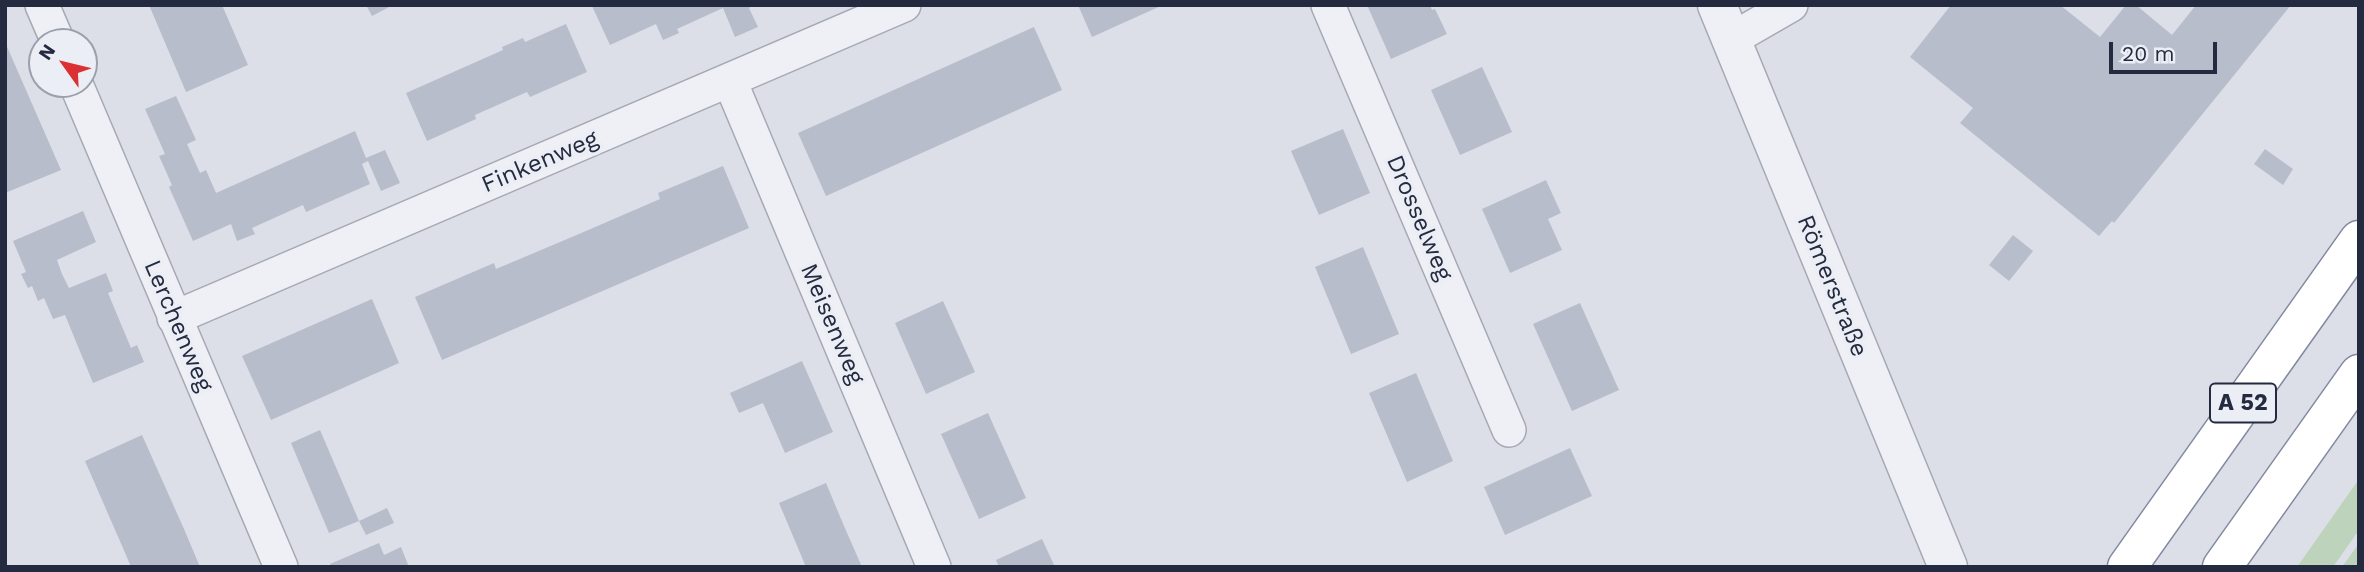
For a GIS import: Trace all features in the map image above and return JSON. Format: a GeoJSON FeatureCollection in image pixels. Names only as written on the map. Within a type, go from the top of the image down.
{"type":"FeatureCollection","features":[{"type":"Feature","properties":{"kind":"highway","name":"A 52"},"geometry":{"type":"LineString","coordinates":[[2127,567],[2359,240]]}},
{"type":"Feature","properties":{"kind":"highway"},"geometry":{"type":"LineString","coordinates":[[2222,567],[2359,374]]}},
{"type":"Feature","properties":{"kind":"street"},"geometry":{"type":"LineString","coordinates":[[42,5],[52,28]]}},
{"type":"Feature","properties":{"kind":"street","name":"Finkenweg"},"geometry":{"type":"LineString","coordinates":[[174,318],[904,5]]}},
{"type":"Feature","properties":{"kind":"street","name":"Drosselweg"},"geometry":{"type":"LineString","coordinates":[[1328,5],[1509,430]]}},
{"type":"Feature","properties":{"kind":"street"},"geometry":{"type":"LineString","coordinates":[[1725,22],[1791,5]]}},
{"type":"Feature","properties":{"kind":"street","name":"Römerstraße"},"geometry":{"type":"LineString","coordinates":[[1725,22],[1879,404],[1948,567]]}},
{"type":"Feature","properties":{"kind":"street","name":"Meisenweg"},"geometry":{"type":"LineString","coordinates":[[730,81],[934,567]]}},
{"type":"Feature","properties":{"kind":"street","name":"Lerchenweg"},"geometry":{"type":"LineString","coordinates":[[82,98],[281,567]]}},
{"type":"Feature","properties":{"kind":"green space"},"geometry":{"type":"Polygon","coordinates":[[[2359,479],[2359,530],[2333,567],[2297,567],[2359,479]]]}},
{"type":"Feature","properties":{"kind":"green space"},"geometry":{"type":"Polygon","coordinates":[[[2359,543],[2359,567],[2342,567],[2359,543]]]}},
{"type":"Feature","properties":{"kind":"building"},"geometry":{"type":"Polygon","coordinates":[[[149,5],[222,5],[248,65],[186,92],[149,5]]]}},
{"type":"Feature","properties":{"kind":"building"},"geometry":{"type":"Polygon","coordinates":[[[366,5],[393,5],[372,16],[366,5]]]}},
{"type":"Feature","properties":{"kind":"building"},"geometry":{"type":"Polygon","coordinates":[[[754,5],[749,8],[758,27],[735,37],[723,8],[677,29],[679,33],[663,40],[656,24],[610,45],[592,6],[754,5]]]}},
{"type":"Feature","properties":{"kind":"building"},"geometry":{"type":"Polygon","coordinates":[[[1078,5],[1163,5],[1092,37],[1078,5]]]}},
{"type":"Feature","properties":{"kind":"building"},"geometry":{"type":"Polygon","coordinates":[[[1367,5],[1430,5],[1432,10],[1435,9],[1447,34],[1391,59],[1367,5]]]}},
{"type":"Feature","properties":{"kind":"building"},"geometry":{"type":"Polygon","coordinates":[[[1951,5],[2060,5],[2100,37],[2126,5],[2136,5],[2172,35],[2196,5],[2291,5],[2114,223],[2112,221],[2099,236],[1960,123],[1973,108],[1910,57],[1951,5]]]}},
{"type":"Feature","properties":{"kind":"building"},"geometry":{"type":"Polygon","coordinates":[[[566,24],[587,72],[530,97],[527,92],[475,115],[476,119],[427,141],[406,93],[503,50],[502,47],[523,38],[525,42],[566,24]]]}},
{"type":"Feature","properties":{"kind":"building"},"geometry":{"type":"Polygon","coordinates":[[[1034,27],[1062,90],[826,196],[798,133],[1034,27]]]}},
{"type":"Feature","properties":{"kind":"building"},"geometry":{"type":"Polygon","coordinates":[[[5,42],[61,170],[5,193],[5,42]]]}},
{"type":"Feature","properties":{"kind":"building"},"geometry":{"type":"Polygon","coordinates":[[[1482,67],[1512,132],[1460,155],[1431,90],[1482,67]]]}},
{"type":"Feature","properties":{"kind":"building"},"geometry":{"type":"Polygon","coordinates":[[[176,96],[196,140],[187,144],[200,173],[206,170],[216,193],[355,131],[366,158],[385,150],[400,183],[381,191],[368,161],[362,164],[370,184],[306,212],[303,205],[252,228],[255,234],[237,241],[231,224],[193,241],[169,187],[172,185],[159,156],[165,154],[145,109],[176,96]]]}},
{"type":"Feature","properties":{"kind":"building"},"geometry":{"type":"Polygon","coordinates":[[[1343,129],[1370,193],[1319,215],[1291,151],[1343,129]]]}},
{"type":"Feature","properties":{"kind":"building"},"geometry":{"type":"Polygon","coordinates":[[[2265,149],[2293,169],[2283,185],[2254,164],[2265,149]]]}},
{"type":"Feature","properties":{"kind":"building"},"geometry":{"type":"Polygon","coordinates":[[[723,166],[749,228],[442,360],[415,297],[494,263],[496,269],[579,234],[660,199],[658,193],[723,166]]]}},
{"type":"Feature","properties":{"kind":"building"},"geometry":{"type":"Polygon","coordinates":[[[1546,180],[1561,213],[1548,219],[1562,250],[1510,273],[1482,209],[1546,180]]]}},
{"type":"Feature","properties":{"kind":"building"},"geometry":{"type":"Polygon","coordinates":[[[83,211],[96,242],[57,260],[62,274],[69,288],[106,273],[113,291],[108,293],[131,348],[137,345],[144,362],[93,383],[65,315],[53,319],[44,298],[38,301],[32,286],[28,288],[21,274],[26,272],[13,241],[83,211]]]}},
{"type":"Feature","properties":{"kind":"building"},"geometry":{"type":"Polygon","coordinates":[[[2013,235],[2033,251],[2009,281],[1989,265],[2013,235]]]}},
{"type":"Feature","properties":{"kind":"building"},"geometry":{"type":"Polygon","coordinates":[[[1363,247],[1399,334],[1351,354],[1315,267],[1363,247]]]}},
{"type":"Feature","properties":{"kind":"building"},"geometry":{"type":"Polygon","coordinates":[[[372,299],[399,363],[271,420],[242,356],[372,299]]]}},
{"type":"Feature","properties":{"kind":"building"},"geometry":{"type":"Polygon","coordinates":[[[943,301],[975,372],[926,394],[895,323],[943,301]]]}},
{"type":"Feature","properties":{"kind":"building"},"geometry":{"type":"Polygon","coordinates":[[[1580,303],[1619,390],[1572,411],[1533,324],[1580,303]]]}},
{"type":"Feature","properties":{"kind":"building"},"geometry":{"type":"Polygon","coordinates":[[[802,361],[833,432],[785,453],[763,403],[739,413],[730,393],[802,361]]]}},
{"type":"Feature","properties":{"kind":"building"},"geometry":{"type":"Polygon","coordinates":[[[1416,373],[1453,461],[1407,482],[1369,393],[1416,373]]]}},
{"type":"Feature","properties":{"kind":"building"},"geometry":{"type":"Polygon","coordinates":[[[988,413],[1026,498],[979,519],[941,434],[988,413]]]}},
{"type":"Feature","properties":{"kind":"building"},"geometry":{"type":"Polygon","coordinates":[[[320,430],[359,521],[329,533],[291,443],[320,430]]]}},
{"type":"Feature","properties":{"kind":"building"},"geometry":{"type":"Polygon","coordinates":[[[142,435],[200,567],[131,567],[85,461],[142,435]]]}},
{"type":"Feature","properties":{"kind":"building"},"geometry":{"type":"Polygon","coordinates":[[[1570,448],[1592,496],[1505,535],[1484,487],[1570,448]]]}},
{"type":"Feature","properties":{"kind":"building"},"geometry":{"type":"Polygon","coordinates":[[[826,483],[862,567],[806,567],[779,503],[826,483]]]}},
{"type":"Feature","properties":{"kind":"building"},"geometry":{"type":"Polygon","coordinates":[[[387,508],[394,523],[366,535],[359,521],[387,508]]]}},
{"type":"Feature","properties":{"kind":"building"},"geometry":{"type":"Polygon","coordinates":[[[1042,539],[1055,567],[999,567],[996,560],[1042,539]]]}},
{"type":"Feature","properties":{"kind":"building"},"geometry":{"type":"Polygon","coordinates":[[[379,543],[384,555],[401,547],[409,567],[331,567],[330,564],[379,543]]]}}]}
